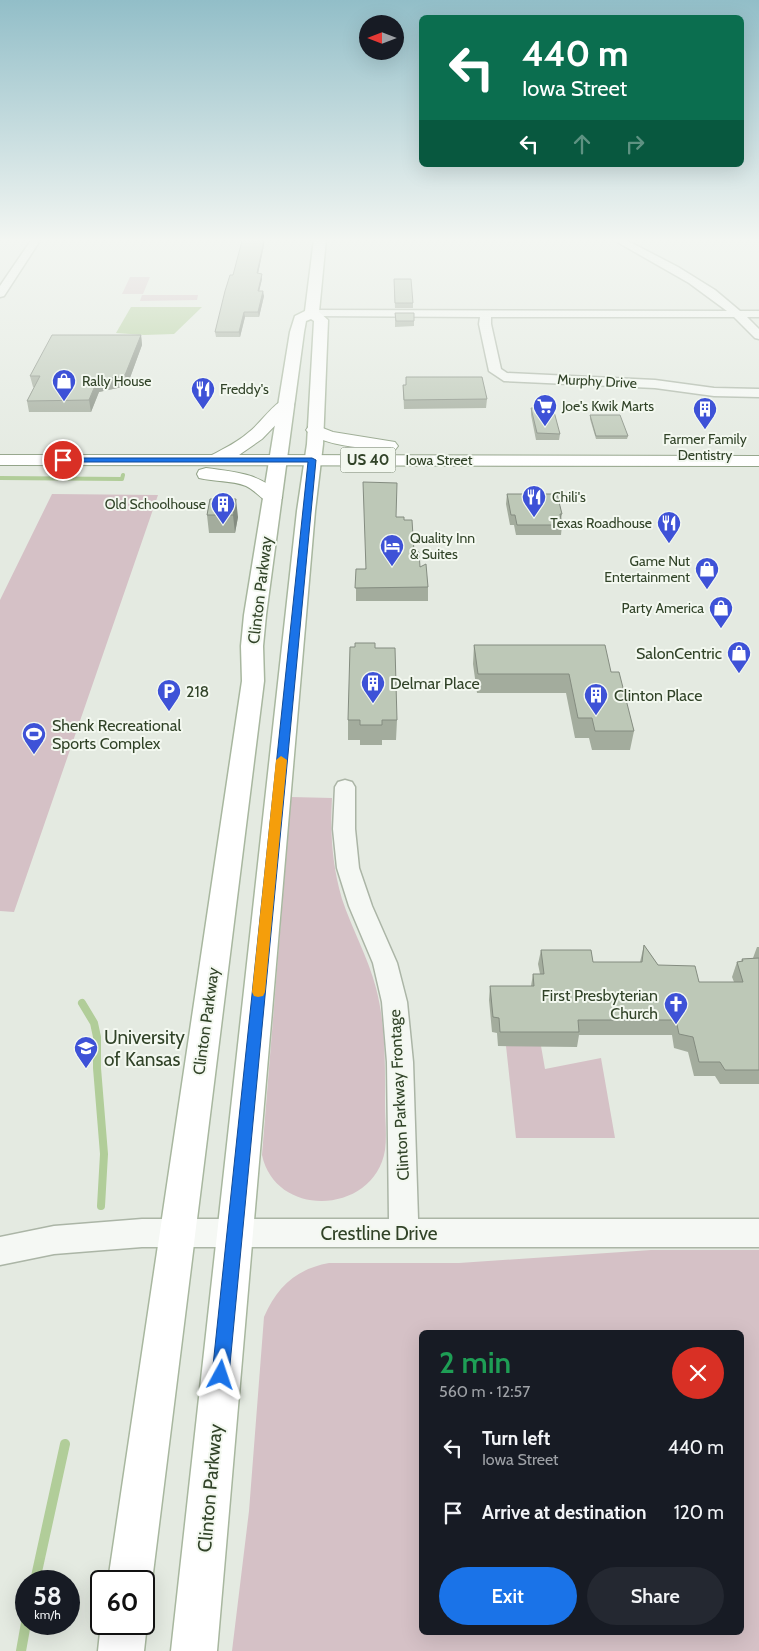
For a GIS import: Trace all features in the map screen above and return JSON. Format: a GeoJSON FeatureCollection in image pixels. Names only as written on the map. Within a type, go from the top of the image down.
{"type":"FeatureCollection","features":[{"type":"Feature","properties":{"kind":"highway"},"geometry":{"type":"LineString","coordinates":[[216,460],[252,440],[286,404]]}},
{"type":"Feature","properties":{"kind":"highway"},"geometry":{"type":"LineString","coordinates":[[316,430],[329,437],[390,446],[423,460]]}},
{"type":"Feature","properties":{"kind":"highway","name":"Iowa Street"},"geometry":{"type":"LineString","coordinates":[[0,460],[759,461]]}},
{"type":"Feature","properties":{"kind":"highway"},"geometry":{"type":"LineString","coordinates":[[178,460],[206,474],[252,481],[266,489],[272,498]]}},
{"type":"Feature","properties":{"kind":"main road","name":"Clinton Parkway"},"geometry":{"type":"LineString","coordinates":[[131,1570],[176,1233],[253,681],[253,630],[277,460],[300,319],[306,316]]}},
{"type":"Feature","properties":{"kind":"main road","name":"Clinton Parkway"},"geometry":{"type":"LineString","coordinates":[[194,1651],[234,1232],[316,430],[321,320],[316,316]]}},
{"type":"Feature","properties":{"kind":"main road"},"geometry":{"type":"LineString","coordinates":[[121,1651],[123,1635]]}},
{"type":"Feature","properties":{"kind":"street","name":"Murphy Drive"},"geometry":{"type":"LineString","coordinates":[[486,316],[485,324],[496,371],[504,377],[656,384],[714,392],[759,393]]}},
{"type":"Feature","properties":{"kind":"street"},"geometry":{"type":"LineString","coordinates":[[741,316],[759,336]]}},
{"type":"Feature","properties":{"kind":"street","name":"Clinton Parkway Frontage"},"geometry":{"type":"LineString","coordinates":[[345,787],[343,828],[345,855],[356,895],[380,951],[391,984],[397,1016],[400,1051],[404,1233]]}},
{"type":"Feature","properties":{"kind":"street","name":"Crestline Drive"},"geometry":{"type":"LineString","coordinates":[[0,1251],[54,1240],[94,1235],[176,1233],[759,1233]]}},
{"type":"Feature","properties":{"kind":"shaded area"},"geometry":{"type":"Polygon","coordinates":[[[126,316],[193,316],[174,334],[144,335],[116,333],[126,316]]]}},
{"type":"Feature","properties":{"kind":"shaded area","name":"Shenk Recreational Sports Complex"},"geometry":{"type":"Polygon","coordinates":[[[52,494],[158,495],[14,912],[0,911],[0,600],[52,494]]]}},
{"type":"Feature","properties":{"kind":"shaded area"},"geometry":{"type":"Polygon","coordinates":[[[291,797],[332,798],[332,849],[336,874],[342,899],[373,977],[382,1017],[385,1060],[385,1150],[377,1171],[364,1187],[345,1197],[325,1201],[304,1199],[286,1191],[271,1176],[262,1155],[291,797]]]}},
{"type":"Feature","properties":{"kind":"shaded area"},"geometry":{"type":"Polygon","coordinates":[[[506,1046],[541,1046],[545,1069],[601,1058],[615,1138],[516,1138],[506,1046]]]}},
{"type":"Feature","properties":{"kind":"shaded area"},"geometry":{"type":"Polygon","coordinates":[[[651,1250],[759,1250],[759,1651],[232,1651],[249,1511],[264,1317],[275,1297],[289,1281],[307,1270],[329,1263],[459,1263],[651,1250]]]}},
{"type":"Feature","properties":{"kind":"building"},"geometry":{"type":"Polygon","coordinates":[[[219,316],[243,316],[239,332],[215,332],[219,316]]]}},
{"type":"Feature","properties":{"kind":"building"},"geometry":{"type":"Polygon","coordinates":[[[395,316],[414,316],[414,321],[396,321],[395,316]]]}},
{"type":"Feature","properties":{"kind":"building"},"geometry":{"type":"Polygon","coordinates":[[[52,335],[141,335],[125,375],[97,381],[89,400],[27,401],[40,376],[30,376],[52,335]]]}},
{"type":"Feature","properties":{"kind":"building"},"geometry":{"type":"Polygon","coordinates":[[[406,377],[482,377],[487,399],[404,400],[403,385],[406,385],[406,377]]]}},
{"type":"Feature","properties":{"kind":"building","name":"Joe's Kwik Marts"},"geometry":{"type":"Polygon","coordinates":[[[531,408],[553,408],[560,434],[537,433],[531,408]]]}},
{"type":"Feature","properties":{"kind":"building"},"geometry":{"type":"Polygon","coordinates":[[[590,415],[620,415],[628,436],[596,436],[590,415]]]}},
{"type":"Feature","properties":{"kind":"building"},"geometry":{"type":"Polygon","coordinates":[[[363,482],[397,483],[396,517],[412,520],[414,552],[419,552],[420,567],[426,564],[428,587],[355,588],[356,569],[366,569],[363,482]]]}},
{"type":"Feature","properties":{"kind":"building","name":"Chili's"},"geometry":{"type":"Polygon","coordinates":[[[507,494],[557,494],[562,514],[560,514],[562,525],[517,525],[515,515],[511,515],[507,494]]]}},
{"type":"Feature","properties":{"kind":"building"},"geometry":{"type":"Polygon","coordinates":[[[210,499],[236,499],[233,515],[207,515],[210,499]]]}},
{"type":"Feature","properties":{"kind":"building","name":"Delmar Place"},"geometry":{"type":"Polygon","coordinates":[[[355,643],[375,643],[375,648],[395,648],[397,720],[382,720],[382,725],[360,725],[360,720],[348,720],[350,647],[355,647],[355,643]]]}},
{"type":"Feature","properties":{"kind":"building"},"geometry":{"type":"Polygon","coordinates":[[[474,645],[605,645],[611,672],[619,672],[634,731],[595,731],[592,718],[578,718],[569,674],[478,674],[474,645]]]}},
{"type":"Feature","properties":{"kind":"building","name":"First Presbyterian Church"},"geometry":{"type":"Polygon","coordinates":[[[644,945],[658,965],[695,966],[699,982],[743,982],[737,962],[743,961],[742,959],[759,958],[759,1070],[725,1070],[720,1062],[699,1062],[693,1037],[679,1034],[676,1020],[578,1020],[579,1032],[500,1032],[499,1018],[493,1017],[490,986],[534,986],[533,974],[544,974],[541,950],[591,950],[593,962],[642,962],[644,945]]]}},
{"type":"Feature","properties":{"kind":"waterway"},"geometry":{"type":"LineString","coordinates":[[0,478],[122,479],[123,475]]}},
{"type":"Feature","properties":{"kind":"waterway"},"geometry":{"type":"LineString","coordinates":[[82,1003],[94,1023],[97,1037],[97,1068],[104,1154],[101,1206]]}},
{"type":"Feature","properties":{"kind":"waterway"},"geometry":{"type":"LineString","coordinates":[[37,1570],[65,1444]]}},
{"type":"Feature","properties":{"kind":"waterway"},"geometry":{"type":"LineString","coordinates":[[21,1651],[24,1635]]}},
{"type":"Feature","properties":{"kind":"slow traffic"},"geometry":{"type":"LineString","coordinates":[[258,992],[281,760]]}},
{"type":"Feature","properties":{"kind":"place","name":"Rally House"},"geometry":{"type":"Point","coordinates":[64,402]}},
{"type":"Feature","properties":{"kind":"place","name":"Freddy's"},"geometry":{"type":"Point","coordinates":[203,410]}},
{"type":"Feature","properties":{"kind":"place","name":"Joe's Kwik Marts"},"geometry":{"type":"Point","coordinates":[545,427]}},
{"type":"Feature","properties":{"kind":"place","name":"Farmer Family Dentistry"},"geometry":{"type":"Point","coordinates":[705,430]}},
{"type":"Feature","properties":{"kind":"place","name":"Chili's"},"geometry":{"type":"Point","coordinates":[534,518]}},
{"type":"Feature","properties":{"kind":"place","name":"Old Schoolhouse"},"geometry":{"type":"Point","coordinates":[223,525]}},
{"type":"Feature","properties":{"kind":"place","name":"Texas Roadhouse"},"geometry":{"type":"Point","coordinates":[669,544]}},
{"type":"Feature","properties":{"kind":"place","name":"Quality Inn & Suites"},"geometry":{"type":"Point","coordinates":[392,567]}},
{"type":"Feature","properties":{"kind":"place","name":"Game Nut Entertainment"},"geometry":{"type":"Point","coordinates":[707,590]}},
{"type":"Feature","properties":{"kind":"place","name":"Party America"},"geometry":{"type":"Point","coordinates":[721,629]}},
{"type":"Feature","properties":{"kind":"place","name":"SalonCentric"},"geometry":{"type":"Point","coordinates":[739,674]}},
{"type":"Feature","properties":{"kind":"place","name":"Delmar Place"},"geometry":{"type":"Point","coordinates":[373,704]}},
{"type":"Feature","properties":{"kind":"place","name":"218"},"geometry":{"type":"Point","coordinates":[169,712]}},
{"type":"Feature","properties":{"kind":"place","name":"Clinton Place"},"geometry":{"type":"Point","coordinates":[596,716]}},
{"type":"Feature","properties":{"kind":"place","name":"Shenk Recreational Sports Complex"},"geometry":{"type":"Point","coordinates":[34,755]}},
{"type":"Feature","properties":{"kind":"place","name":"First Presbyterian Church"},"geometry":{"type":"Point","coordinates":[676,1025]}},
{"type":"Feature","properties":{"kind":"place","name":"University of Kansas"},"geometry":{"type":"Point","coordinates":[86,1069]}},
{"type":"Feature","properties":{"kind":"route"},"geometry":{"type":"LineString","coordinates":[[63,460],[312,460],[221,1375]]}}]}
